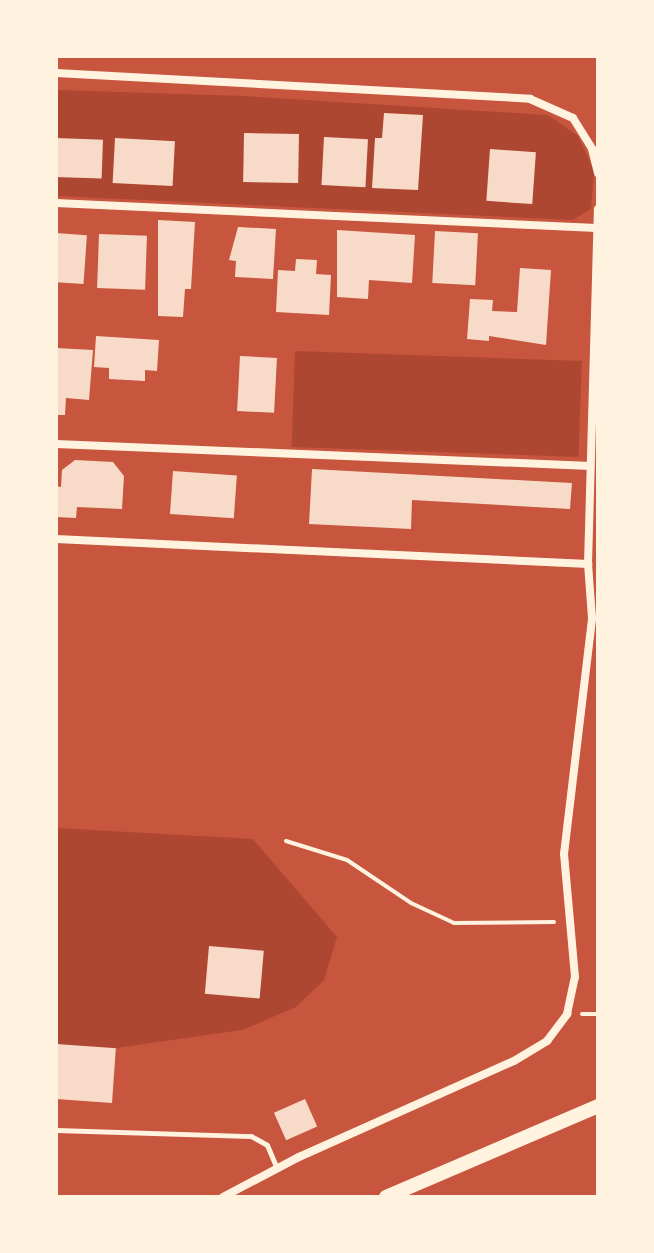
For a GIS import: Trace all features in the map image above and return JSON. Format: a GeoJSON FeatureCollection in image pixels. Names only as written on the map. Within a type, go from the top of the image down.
{"type":"FeatureCollection","features":[{"type":"Feature","properties":{"kind":"main road"},"geometry":{"type":"LineString","coordinates":[[386,1197],[598,1106]]}},
{"type":"Feature","properties":{"kind":"street"},"geometry":{"type":"LineString","coordinates":[[56,73],[530,99],[573,118],[592,149],[598,173]]}},
{"type":"Feature","properties":{"kind":"street"},"geometry":{"type":"LineString","coordinates":[[56,203],[596,228]]}},
{"type":"Feature","properties":{"kind":"street"},"geometry":{"type":"LineString","coordinates":[[223,1197],[277,1168],[514,1061],[547,1041],[567,1014],[574,993],[564,854],[592,618],[588,564],[598,209]]}},
{"type":"Feature","properties":{"kind":"street"},"geometry":{"type":"LineString","coordinates":[[56,444],[591,466]]}},
{"type":"Feature","properties":{"kind":"street"},"geometry":{"type":"LineString","coordinates":[[56,539],[588,564]]}},
{"type":"Feature","properties":{"kind":"lane"},"geometry":{"type":"LineString","coordinates":[[56,1130],[251,1136],[267,1145],[277,1168]]}},
{"type":"Feature","properties":{"kind":"path"},"geometry":{"type":"LineString","coordinates":[[286,841],[347,860],[411,903],[454,923],[568,921]]}},
{"type":"Feature","properties":{"kind":"shaded area"},"geometry":{"type":"Polygon","coordinates":[[[56,90],[244,96],[548,115],[578,136],[586,153],[594,172],[591,209],[573,220],[56,196],[56,90]]]}},
{"type":"Feature","properties":{"kind":"shaded area"},"geometry":{"type":"Polygon","coordinates":[[[295,351],[582,361],[578,457],[292,447],[295,351]]]}},
{"type":"Feature","properties":{"kind":"shaded area"},"geometry":{"type":"Polygon","coordinates":[[[56,828],[253,839],[337,937],[324,980],[296,1007],[242,1030],[116,1048],[56,1044],[56,828]]]}},
{"type":"Feature","properties":{"kind":"building"},"geometry":{"type":"Polygon","coordinates":[[[384,113],[423,115],[418,190],[372,188],[375,138],[382,138],[384,113]]]}},
{"type":"Feature","properties":{"kind":"building"},"geometry":{"type":"Polygon","coordinates":[[[244,133],[299,134],[298,183],[243,182],[244,133]]]}},
{"type":"Feature","properties":{"kind":"building"},"geometry":{"type":"Polygon","coordinates":[[[324,137],[368,139],[365,187],[321,185],[324,137]]]}},
{"type":"Feature","properties":{"kind":"building"},"geometry":{"type":"Polygon","coordinates":[[[56,138],[103,140],[102,179],[56,177],[56,138]]]}},
{"type":"Feature","properties":{"kind":"building"},"geometry":{"type":"Polygon","coordinates":[[[115,138],[175,141],[173,186],[113,183],[115,138]]]}},
{"type":"Feature","properties":{"kind":"building"},"geometry":{"type":"Polygon","coordinates":[[[490,149],[536,152],[532,204],[486,201],[490,149]]]}},
{"type":"Feature","properties":{"kind":"building"},"geometry":{"type":"Polygon","coordinates":[[[158,220],[195,222],[191,289],[185,289],[183,317],[158,316],[158,220]]]}},
{"type":"Feature","properties":{"kind":"building"},"geometry":{"type":"Polygon","coordinates":[[[238,227],[276,229],[273,279],[235,277],[236,261],[229,260],[238,227]]]}},
{"type":"Feature","properties":{"kind":"building"},"geometry":{"type":"Polygon","coordinates":[[[337,230],[415,235],[412,283],[369,280],[368,299],[337,297],[337,230]]]}},
{"type":"Feature","properties":{"kind":"building"},"geometry":{"type":"Polygon","coordinates":[[[435,231],[478,233],[475,285],[432,283],[435,231]]]}},
{"type":"Feature","properties":{"kind":"building"},"geometry":{"type":"Polygon","coordinates":[[[56,233],[87,235],[84,284],[56,282],[56,233]]]}},
{"type":"Feature","properties":{"kind":"building"},"geometry":{"type":"Polygon","coordinates":[[[99,234],[147,236],[145,290],[97,288],[99,234]]]}},
{"type":"Feature","properties":{"kind":"building"},"geometry":{"type":"Polygon","coordinates":[[[296,259],[317,260],[316,274],[331,275],[329,315],[276,312],[278,270],[295,271],[296,259]]]}},
{"type":"Feature","properties":{"kind":"building"},"geometry":{"type":"Polygon","coordinates":[[[520,268],[551,270],[546,345],[489,336],[489,341],[467,339],[470,299],[493,300],[492,311],[517,312],[520,268]]]}},
{"type":"Feature","properties":{"kind":"building"},"geometry":{"type":"Polygon","coordinates":[[[96,336],[159,340],[157,371],[145,370],[145,381],[109,379],[109,368],[94,367],[96,336]]]}},
{"type":"Feature","properties":{"kind":"building"},"geometry":{"type":"Polygon","coordinates":[[[56,348],[93,350],[89,400],[66,398],[65,415],[56,415],[56,348]]]}},
{"type":"Feature","properties":{"kind":"building"},"geometry":{"type":"Polygon","coordinates":[[[240,356],[277,358],[274,413],[237,411],[240,356]]]}},
{"type":"Feature","properties":{"kind":"building"},"geometry":{"type":"Polygon","coordinates":[[[75,460],[113,462],[124,476],[122,509],[77,507],[76,518],[56,517],[56,486],[61,487],[62,470],[75,460]]]}},
{"type":"Feature","properties":{"kind":"building"},"geometry":{"type":"Polygon","coordinates":[[[312,469],[572,483],[570,509],[412,500],[411,529],[309,524],[312,469]]]}},
{"type":"Feature","properties":{"kind":"building"},"geometry":{"type":"Polygon","coordinates":[[[173,471],[237,475],[234,518],[170,514],[173,471]]]}},
{"type":"Feature","properties":{"kind":"building"},"geometry":{"type":"Polygon","coordinates":[[[209,946],[264,951],[260,999],[205,994],[209,946]]]}},
{"type":"Feature","properties":{"kind":"building"},"geometry":{"type":"Polygon","coordinates":[[[56,1044],[116,1048],[112,1103],[56,1099],[56,1044]]]}},
{"type":"Feature","properties":{"kind":"building"},"geometry":{"type":"Polygon","coordinates":[[[305,1099],[317,1126],[286,1140],[274,1113],[305,1099]]]}}]}
